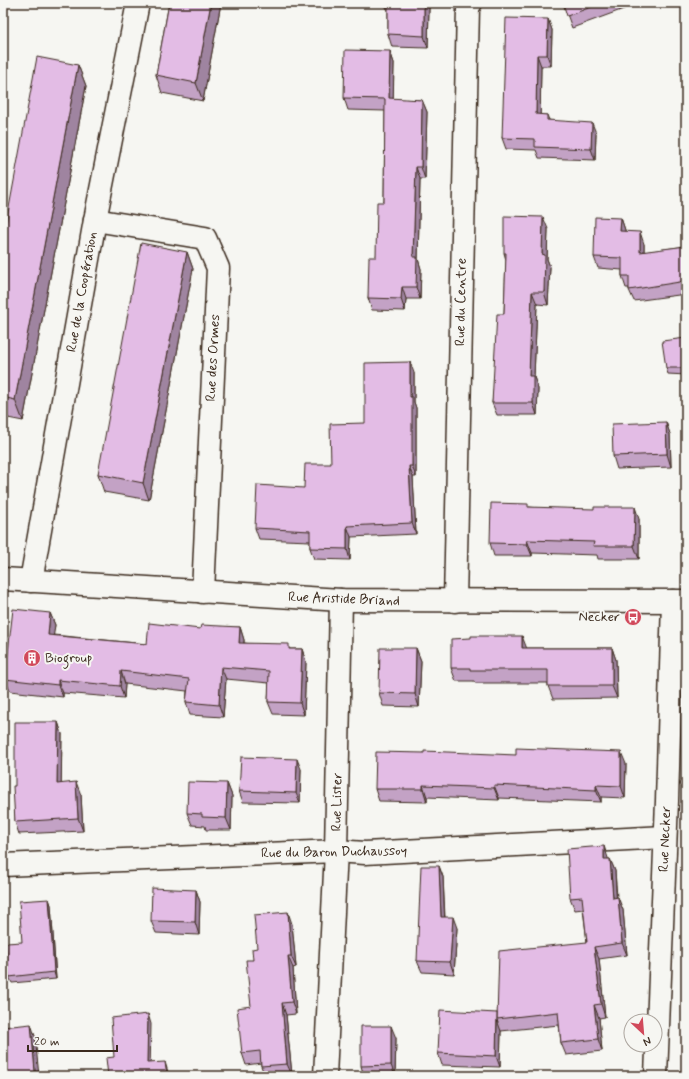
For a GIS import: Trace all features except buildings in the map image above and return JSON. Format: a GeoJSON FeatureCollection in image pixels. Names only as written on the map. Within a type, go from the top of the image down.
{"type":"FeatureCollection","features":[{"type":"Feature","properties":{"kind":"street","name":"Rue de la Coopération"},"geometry":{"type":"LineString","coordinates":[[31,581],[95,220],[138,3]]}},
{"type":"Feature","properties":{"kind":"street","name":"Rue du Centre"},"geometry":{"type":"LineString","coordinates":[[454,601],[468,7],[471,3]]}},
{"type":"Feature","properties":{"kind":"street","name":"Rue des Ormes"},"geometry":{"type":"LineString","coordinates":[[95,220],[205,238],[218,268],[202,592]]}},
{"type":"Feature","properties":{"kind":"street","name":"Rue Aristide Briand"},"geometry":{"type":"LineString","coordinates":[[3,579],[341,600],[679,601]]}},
{"type":"Feature","properties":{"kind":"street","name":"Rue Lister"},"geometry":{"type":"LineString","coordinates":[[325,1076],[336,850],[341,600]]}},
{"type":"Feature","properties":{"kind":"street","name":"Rue Necker"},"geometry":{"type":"LineString","coordinates":[[656,1076],[665,837],[679,601]]}},
{"type":"Feature","properties":{"kind":"street","name":"Rue du Baron Duchaussoy"},"geometry":{"type":"LineString","coordinates":[[3,865],[336,850],[365,853],[665,837]]}},
{"type":"Feature","properties":{"kind":"place","name":"Necker"},"geometry":{"type":"Point","coordinates":[633,617]}},
{"type":"Feature","properties":{"kind":"place","name":"Biogroup"},"geometry":{"type":"Point","coordinates":[32,658]}}]}
